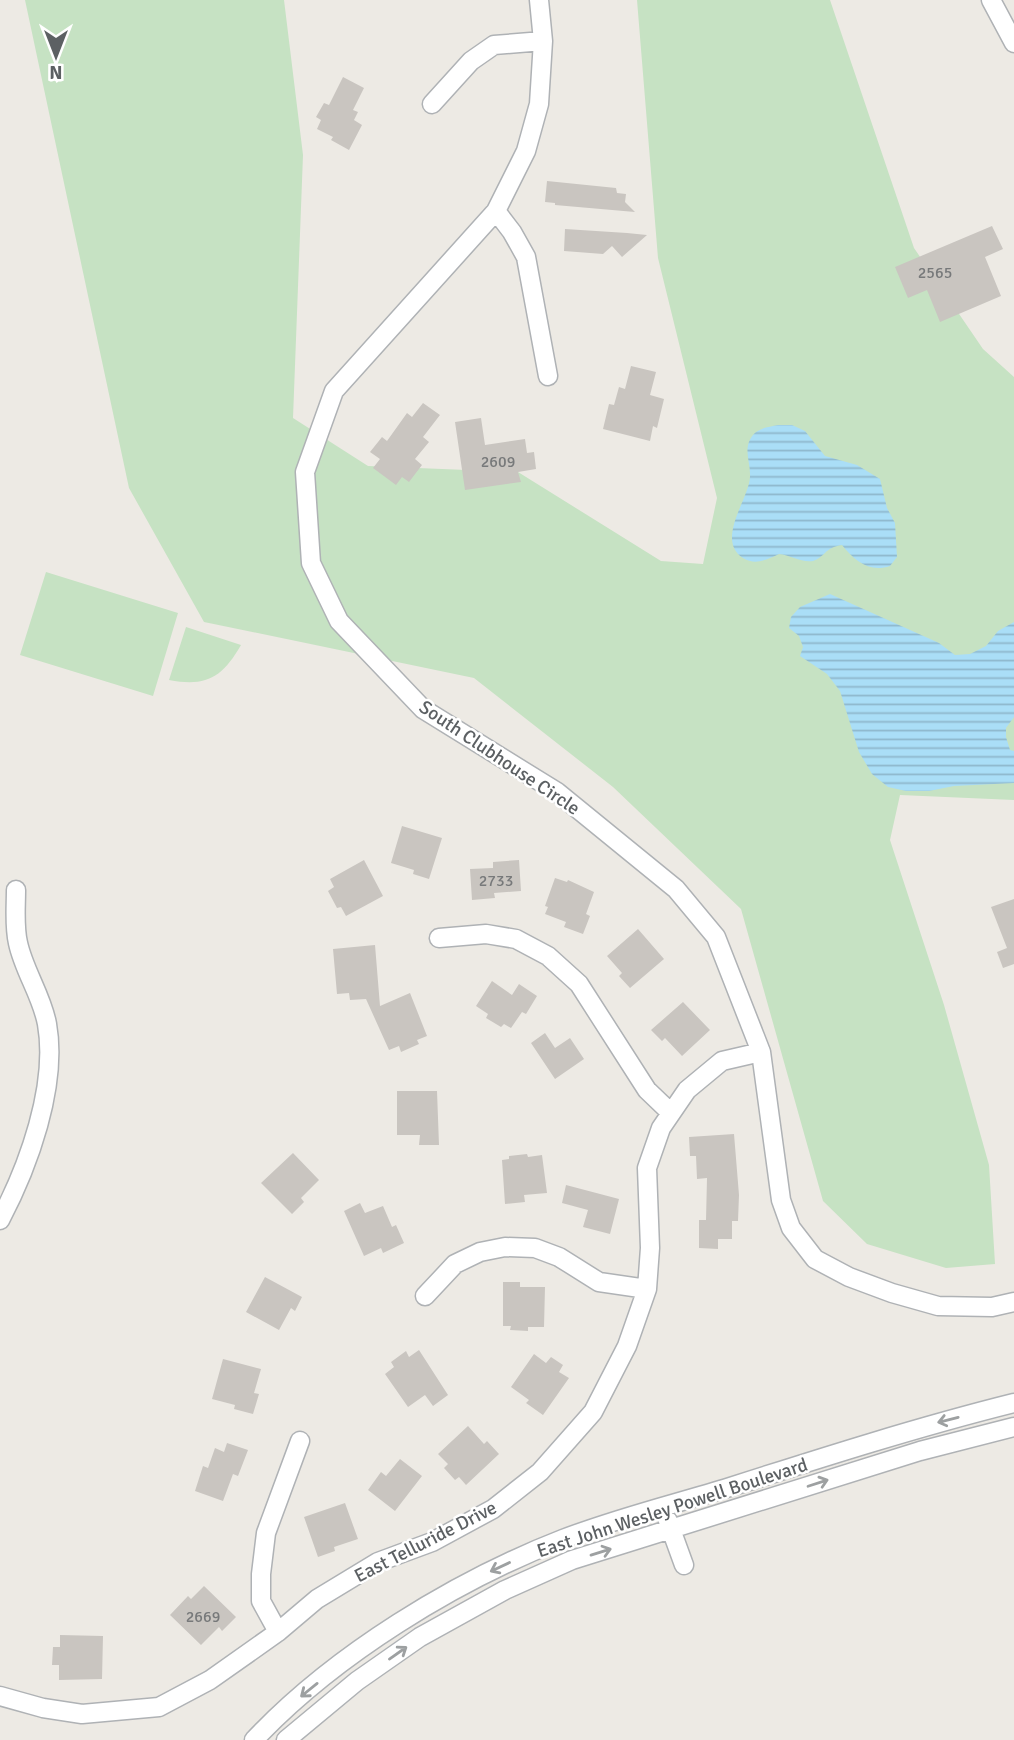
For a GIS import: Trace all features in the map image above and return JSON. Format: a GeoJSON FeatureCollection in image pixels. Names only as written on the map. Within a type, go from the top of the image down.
{"type":"FeatureCollection","features":[{"type":"Feature","properties":{"kind":"street","name":"South Clubhouse Circle"},"geometry":{"type":"LineString","coordinates":[[539,0],[543,41],[539,104],[526,151],[496,211],[334,391],[305,472],[311,563],[340,621],[423,709],[557,792],[676,889],[716,937],[761,1052],[781,1200],[790,1228],[816,1259],[849,1277],[938,1306],[992,1307],[1014,1301]]}},
{"type":"Feature","properties":{"kind":"street"},"geometry":{"type":"LineString","coordinates":[[991,0],[1014,43]]}},
{"type":"Feature","properties":{"kind":"street"},"geometry":{"type":"LineString","coordinates":[[432,104],[471,61],[494,46],[543,41]]}},
{"type":"Feature","properties":{"kind":"street"},"geometry":{"type":"LineString","coordinates":[[496,211],[526,257],[548,376]]}},
{"type":"Feature","properties":{"kind":"street"},"geometry":{"type":"LineString","coordinates":[[0,1220],[23,1175],[33,1146],[46,1087],[49,1053],[45,1015],[18,944],[15,922],[16,890]]}},
{"type":"Feature","properties":{"kind":"street"},"geometry":{"type":"LineString","coordinates":[[439,938],[486,934],[516,939],[548,956],[579,984],[647,1090],[671,1113]]}},
{"type":"Feature","properties":{"kind":"street","name":"East Telluride Drive"},"geometry":{"type":"LineString","coordinates":[[0,1696],[43,1708],[82,1714],[159,1707],[210,1680],[278,1632],[317,1599],[378,1562],[432,1542],[494,1510],[540,1472],[593,1412],[627,1346],[647,1289],[650,1248],[647,1168],[661,1128],[687,1090],[722,1062],[761,1052]]}},
{"type":"Feature","properties":{"kind":"street"},"geometry":{"type":"LineString","coordinates":[[425,1296],[456,1264],[480,1252],[505,1247],[535,1248],[559,1257],[599,1282],[647,1289]]}},
{"type":"Feature","properties":{"kind":"street","name":"East John Wesley Powell Boulevard"},"geometry":{"type":"LineString","coordinates":[[254,1740],[273,1720],[343,1662],[407,1617],[495,1569],[564,1539],[913,1429],[1014,1403]]}},
{"type":"Feature","properties":{"kind":"street","name":"East John Wesley Powell Boulevard"},"geometry":{"type":"LineString","coordinates":[[286,1740],[357,1681],[420,1637],[505,1590],[572,1560],[920,1451],[1014,1427]]}},
{"type":"Feature","properties":{"kind":"street"},"geometry":{"type":"LineString","coordinates":[[278,1632],[261,1601],[261,1574],[266,1533],[300,1441]]}},
{"type":"Feature","properties":{"kind":"street"},"geometry":{"type":"LineString","coordinates":[[664,1508],[684,1565]]}},
{"type":"Feature","properties":{"kind":"green space"},"geometry":{"type":"Polygon","coordinates":[[[25,0],[284,0],[303,155],[293,418],[368,466],[518,472],[661,561],[703,564],[717,498],[658,258],[637,0],[830,0],[914,248],[983,349],[1014,377],[1014,800],[900,795],[890,840],[944,1005],[989,1165],[995,1264],[946,1268],[867,1244],[823,1201],[741,909],[613,787],[474,678],[204,622],[129,488],[25,0]]]}},
{"type":"Feature","properties":{"kind":"green space"},"geometry":{"type":"Polygon","coordinates":[[[46,572],[178,613],[153,696],[20,655],[46,572]]]}},
{"type":"Feature","properties":{"kind":"green space"},"geometry":{"type":"Polygon","coordinates":[[[186,627],[241,645],[227,665],[212,678],[193,682],[169,680],[186,627]]]}},
{"type":"Feature","properties":{"kind":"water"},"geometry":{"type":"Polygon","coordinates":[[[778,425],[792,425],[805,431],[825,456],[857,465],[880,479],[887,508],[895,523],[897,557],[890,566],[869,567],[852,556],[842,545],[832,548],[813,561],[779,554],[762,561],[753,561],[743,558],[735,550],[733,530],[750,477],[748,445],[758,431],[778,425]]]}},
{"type":"Feature","properties":{"kind":"water"},"geometry":{"type":"Polygon","coordinates":[[[830,594],[939,643],[955,655],[970,654],[986,646],[998,631],[1014,622],[1014,717],[1006,728],[1006,737],[1010,750],[1014,751],[1014,783],[906,791],[888,787],[872,774],[859,752],[840,691],[827,674],[800,656],[803,647],[799,636],[789,628],[791,617],[800,607],[830,594]]]}},
{"type":"Feature","properties":{"kind":"building"},"geometry":{"type":"Polygon","coordinates":[[[343,77],[364,88],[353,110],[358,112],[354,120],[362,125],[349,150],[317,129],[321,120],[316,117],[324,103],[329,105],[343,77]]]}},
{"type":"Feature","properties":{"kind":"building"},"geometry":{"type":"Polygon","coordinates":[[[547,181],[616,188],[617,193],[626,194],[625,202],[635,212],[545,202],[547,181]]]}},
{"type":"Feature","properties":{"kind":"building"},"geometry":{"type":"Polygon","coordinates":[[[992,226],[1003,249],[985,257],[1001,296],[940,322],[927,290],[908,298],[895,267],[992,226]]]}},
{"type":"Feature","properties":{"kind":"building"},"geometry":{"type":"Polygon","coordinates":[[[565,229],[647,235],[622,257],[612,246],[603,254],[564,251],[565,229]]]}},
{"type":"Feature","properties":{"kind":"building"},"geometry":{"type":"Polygon","coordinates":[[[631,366],[656,372],[650,395],[664,399],[657,428],[653,426],[650,441],[603,429],[609,404],[614,405],[619,387],[625,389],[631,366]]]}},
{"type":"Feature","properties":{"kind":"building"},"geometry":{"type":"Polygon","coordinates":[[[423,403],[440,415],[423,437],[429,442],[415,459],[422,465],[409,482],[402,477],[396,485],[373,468],[380,459],[370,452],[382,437],[387,441],[407,413],[412,417],[423,403]]]}},
{"type":"Feature","properties":{"kind":"building"},"geometry":{"type":"Polygon","coordinates":[[[481,418],[485,445],[525,439],[527,453],[534,452],[536,469],[518,472],[521,482],[465,490],[455,422],[481,418]]]}},
{"type":"Feature","properties":{"kind":"building"},"geometry":{"type":"Polygon","coordinates":[[[402,826],[442,838],[429,879],[413,874],[414,870],[391,863],[402,826]]]}},
{"type":"Feature","properties":{"kind":"building"},"geometry":{"type":"Polygon","coordinates":[[[364,860],[383,896],[346,916],[341,907],[337,908],[328,891],[334,887],[330,879],[364,860]]]}},
{"type":"Feature","properties":{"kind":"building"},"geometry":{"type":"Polygon","coordinates":[[[519,860],[521,891],[494,893],[495,898],[472,900],[470,869],[493,868],[493,862],[519,860]]]}},
{"type":"Feature","properties":{"kind":"building"},"geometry":{"type":"Polygon","coordinates":[[[555,878],[567,882],[568,880],[594,892],[586,914],[590,916],[583,934],[564,927],[566,922],[545,914],[548,907],[545,906],[555,878]]]}},
{"type":"Feature","properties":{"kind":"building"},"geometry":{"type":"Polygon","coordinates":[[[1014,899],[1014,964],[1003,968],[997,952],[1007,948],[991,907],[1014,899]]]}},
{"type":"Feature","properties":{"kind":"building"},"geometry":{"type":"Polygon","coordinates":[[[638,929],[664,959],[630,988],[619,976],[622,973],[607,956],[638,929]]]}},
{"type":"Feature","properties":{"kind":"building"},"geometry":{"type":"Polygon","coordinates":[[[375,945],[380,1006],[410,993],[427,1036],[417,1040],[419,1044],[401,1052],[399,1046],[389,1050],[366,999],[350,1000],[349,993],[337,994],[333,949],[375,945]]]}},
{"type":"Feature","properties":{"kind":"building"},"geometry":{"type":"Polygon","coordinates":[[[492,981],[512,995],[519,984],[537,996],[526,1014],[522,1012],[511,1028],[504,1024],[501,1027],[486,1018],[488,1014],[476,1006],[492,981]]]}},
{"type":"Feature","properties":{"kind":"building"},"geometry":{"type":"Polygon","coordinates":[[[683,1002],[710,1030],[682,1056],[665,1038],[662,1041],[651,1030],[683,1002]]]}},
{"type":"Feature","properties":{"kind":"building"},"geometry":{"type":"Polygon","coordinates":[[[545,1033],[555,1048],[570,1038],[584,1059],[555,1079],[531,1043],[545,1033]]]}},
{"type":"Feature","properties":{"kind":"building"},"geometry":{"type":"Polygon","coordinates":[[[397,1091],[437,1091],[439,1145],[419,1145],[420,1135],[397,1135],[397,1091]]]}},
{"type":"Feature","properties":{"kind":"building"},"geometry":{"type":"Polygon","coordinates":[[[734,1134],[739,1195],[738,1221],[732,1221],[732,1239],[718,1239],[718,1249],[699,1248],[699,1220],[706,1220],[707,1178],[697,1179],[696,1156],[690,1156],[689,1137],[734,1134]]]}},
{"type":"Feature","properties":{"kind":"building"},"geometry":{"type":"Polygon","coordinates":[[[293,1153],[319,1180],[301,1198],[304,1202],[292,1214],[261,1183],[293,1153]]]}},
{"type":"Feature","properties":{"kind":"building"},"geometry":{"type":"Polygon","coordinates":[[[527,1154],[528,1157],[542,1155],[547,1193],[524,1195],[525,1202],[505,1204],[502,1160],[509,1159],[509,1156],[527,1154]]]}},
{"type":"Feature","properties":{"kind":"building"},"geometry":{"type":"Polygon","coordinates":[[[566,1185],[619,1199],[610,1234],[583,1227],[588,1210],[562,1203],[566,1185]]]}},
{"type":"Feature","properties":{"kind":"building"},"geometry":{"type":"Polygon","coordinates":[[[360,1203],[365,1213],[383,1206],[392,1227],[396,1225],[404,1243],[383,1253],[381,1248],[364,1256],[344,1211],[360,1203]]]}},
{"type":"Feature","properties":{"kind":"building"},"geometry":{"type":"Polygon","coordinates":[[[265,1277],[302,1297],[295,1311],[291,1308],[279,1330],[246,1312],[265,1277]]]}},
{"type":"Feature","properties":{"kind":"building"},"geometry":{"type":"Polygon","coordinates":[[[503,1282],[520,1282],[520,1287],[545,1287],[544,1327],[528,1327],[528,1331],[510,1330],[511,1326],[503,1326],[503,1282]]]}},
{"type":"Feature","properties":{"kind":"building"},"geometry":{"type":"Polygon","coordinates":[[[419,1350],[448,1395],[433,1406],[425,1395],[408,1407],[385,1374],[394,1367],[391,1362],[406,1351],[409,1357],[419,1350]]]}},
{"type":"Feature","properties":{"kind":"building"},"geometry":{"type":"Polygon","coordinates":[[[534,1354],[546,1363],[551,1357],[563,1365],[559,1372],[569,1378],[543,1415],[526,1403],[529,1400],[511,1387],[534,1354]]]}},
{"type":"Feature","properties":{"kind":"building"},"geometry":{"type":"Polygon","coordinates":[[[223,1359],[261,1369],[254,1393],[259,1394],[253,1414],[234,1409],[235,1405],[212,1399],[223,1359]]]}},
{"type":"Feature","properties":{"kind":"building"},"geometry":{"type":"Polygon","coordinates":[[[468,1426],[484,1444],[487,1441],[499,1454],[466,1485],[459,1477],[455,1480],[444,1468],[448,1464],[438,1454],[468,1426]]]}},
{"type":"Feature","properties":{"kind":"building"},"geometry":{"type":"Polygon","coordinates":[[[227,1443],[248,1450],[238,1476],[233,1474],[223,1501],[195,1491],[203,1466],[208,1468],[215,1448],[224,1452],[227,1443]]]}},
{"type":"Feature","properties":{"kind":"building"},"geometry":{"type":"Polygon","coordinates":[[[400,1459],[422,1476],[395,1511],[368,1490],[381,1472],[386,1476],[400,1459]]]}},
{"type":"Feature","properties":{"kind":"building"},"geometry":{"type":"Polygon","coordinates":[[[345,1503],[358,1539],[334,1547],[335,1551],[318,1557],[304,1517],[345,1503]]]}},
{"type":"Feature","properties":{"kind":"building"},"geometry":{"type":"Polygon","coordinates":[[[204,1586],[236,1617],[222,1631],[219,1627],[201,1645],[170,1615],[188,1596],[191,1599],[204,1586]]]}},
{"type":"Feature","properties":{"kind":"building"},"geometry":{"type":"Polygon","coordinates":[[[60,1635],[103,1636],[102,1679],[59,1680],[59,1665],[52,1665],[53,1647],[60,1647],[60,1635]]]}}]}
